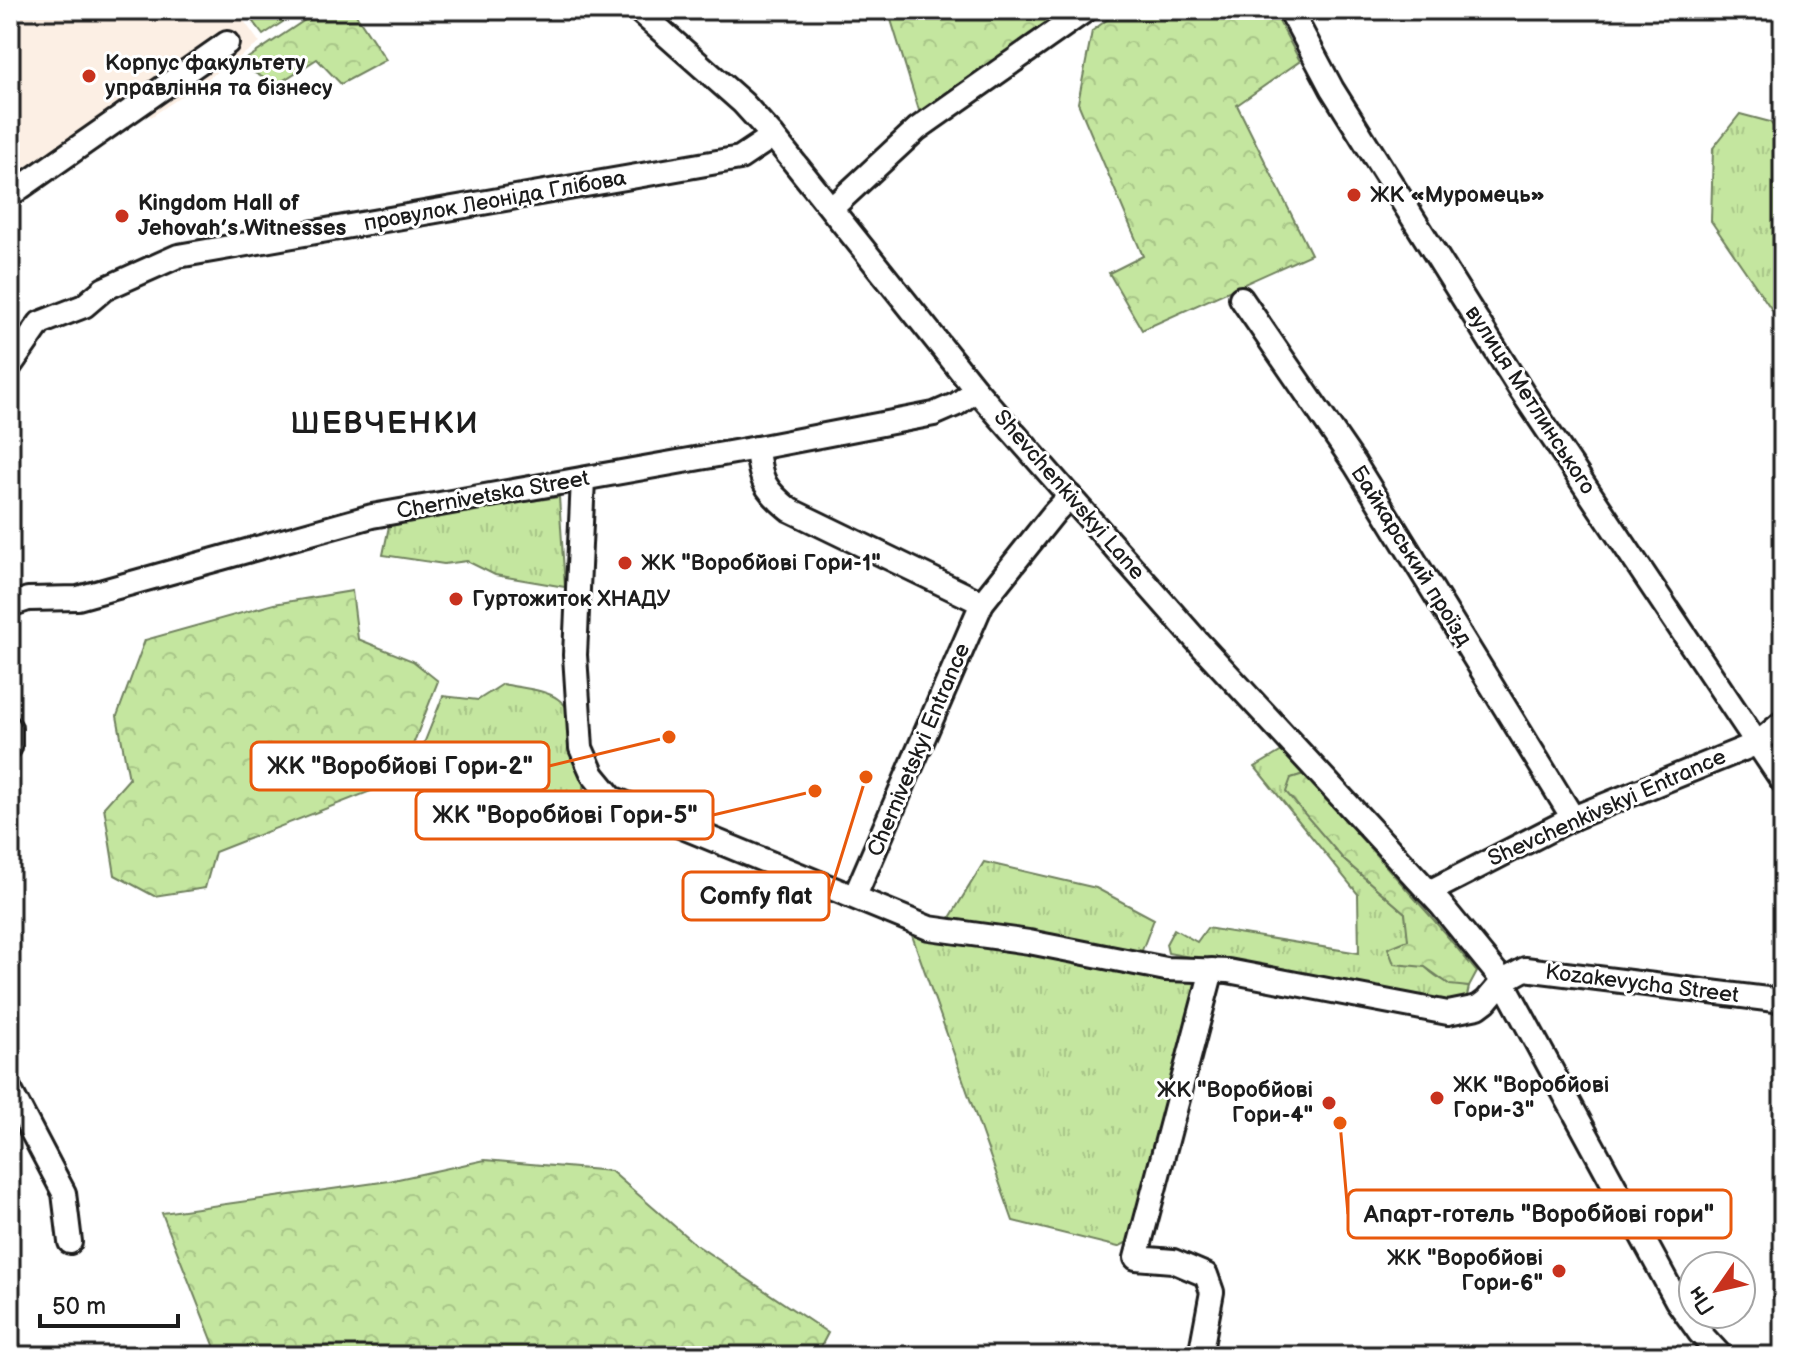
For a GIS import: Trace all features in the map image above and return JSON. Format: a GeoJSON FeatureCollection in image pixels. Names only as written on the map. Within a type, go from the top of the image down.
{"type":"FeatureCollection","features":[{"type":"Feature","properties":{"kind":"street","name":"Shevchenkivskyi Lane"},"geometry":{"type":"LineString","coordinates":[[638,10],[743,103],[773,136],[976,390],[1198,642],[1429,892],[1503,981],[1677,1301],[1721,1356]]}},
{"type":"Feature","properties":{"kind":"street"},"geometry":{"type":"LineString","coordinates":[[832,208],[917,129],[1086,10]]}},
{"type":"Feature","properties":{"kind":"street","name":"вулиця Метлинського"},"geometry":{"type":"LineString","coordinates":[[1296,12],[1332,89],[1522,392],[1783,782]]}},
{"type":"Feature","properties":{"kind":"street"},"geometry":{"type":"LineString","coordinates":[[10,195],[227,43]]}},
{"type":"Feature","properties":{"kind":"street","name":"провулок Леоніда Глібова"},"geometry":{"type":"LineString","coordinates":[[10,366],[40,323],[84,306],[104,289],[178,256],[740,158],[773,136]]}},
{"type":"Feature","properties":{"kind":"street","name":"Байкарський проїзд"},"geometry":{"type":"LineString","coordinates":[[1241,298],[1355,464],[1573,818]]}},
{"type":"Feature","properties":{"kind":"street","name":"Chernivetska Street"},"geometry":{"type":"LineString","coordinates":[[10,605],[28,599],[78,598],[372,516],[934,414],[957,404],[976,390]]}},
{"type":"Feature","properties":{"kind":"street"},"geometry":{"type":"LineString","coordinates":[[757,448],[759,473],[769,493],[790,510],[982,603]]}},
{"type":"Feature","properties":{"kind":"street"},"geometry":{"type":"LineString","coordinates":[[583,479],[575,655],[581,748],[593,775],[612,798],[929,928],[1029,942],[1166,969],[1220,971],[1448,1013],[1478,1007],[1503,981]]}},
{"type":"Feature","properties":{"kind":"street","name":"Chernivetskyi Entrance"},"geometry":{"type":"LineString","coordinates":[[855,896],[982,603],[1070,496]]}},
{"type":"Feature","properties":{"kind":"street","name":"Shevchenkivskyi Entrance"},"geometry":{"type":"LineString","coordinates":[[1429,892],[1573,818],[1758,743],[1783,722]]}},
{"type":"Feature","properties":{"kind":"street","name":"Kozakevycha Street"},"geometry":{"type":"LineString","coordinates":[[1503,981],[1525,969],[1783,1001]]}},
{"type":"Feature","properties":{"kind":"street"},"geometry":{"type":"LineString","coordinates":[[1200,1356],[1212,1292],[1206,1275],[1173,1261],[1136,1258],[1220,971]]}},
{"type":"Feature","properties":{"kind":"street"},"geometry":{"type":"LineString","coordinates":[[10,1090],[64,1193],[70,1242]]}},
{"type":"Feature","properties":{"kind":"shaded area"},"geometry":{"type":"Polygon","coordinates":[[[10,10],[236,10],[260,43],[151,117],[140,105],[10,195],[10,10]]]}},
{"type":"Feature","properties":{"kind":"green space"},"geometry":{"type":"Polygon","coordinates":[[[244,10],[301,10],[263,35],[244,10]]]}},
{"type":"Feature","properties":{"kind":"green space"},"geometry":{"type":"Polygon","coordinates":[[[320,10],[353,10],[386,60],[341,84],[317,59],[276,85],[239,64],[320,10]]]}},
{"type":"Feature","properties":{"kind":"green space"},"geometry":{"type":"Polygon","coordinates":[[[888,10],[1074,10],[922,120],[888,10]]]}},
{"type":"Feature","properties":{"kind":"green space"},"geometry":{"type":"Polygon","coordinates":[[[1120,10],[1273,10],[1300,61],[1237,105],[1311,254],[1142,330],[1109,273],[1143,256],[1078,103],[1092,31],[1120,10]]]}},
{"type":"Feature","properties":{"kind":"green space"},"geometry":{"type":"Polygon","coordinates":[[[1740,114],[1770,122],[1783,137],[1783,326],[1711,221],[1713,148],[1740,114]]]}},
{"type":"Feature","properties":{"kind":"green space"},"geometry":{"type":"Polygon","coordinates":[[[559,497],[565,587],[495,575],[467,561],[444,564],[383,555],[389,526],[455,512],[559,497]]]}},
{"type":"Feature","properties":{"kind":"green space"},"geometry":{"type":"Polygon","coordinates":[[[352,591],[358,639],[413,661],[438,681],[399,780],[215,852],[205,888],[154,896],[115,875],[104,807],[129,779],[117,716],[145,640],[274,604],[352,591]]]}},
{"type":"Feature","properties":{"kind":"green space"},"geometry":{"type":"Polygon","coordinates":[[[503,684],[553,696],[567,708],[574,720],[582,748],[582,806],[565,818],[495,801],[413,771],[443,696],[478,700],[503,684]]]}},
{"type":"Feature","properties":{"kind":"green space"},"geometry":{"type":"Polygon","coordinates":[[[1282,751],[1304,774],[1291,778],[1344,860],[1405,913],[1411,941],[1422,963],[1441,979],[1469,987],[1466,1000],[1456,1006],[1168,953],[1166,944],[1174,929],[1197,942],[1207,928],[1359,953],[1358,894],[1255,767],[1282,751]]]}},
{"type":"Feature","properties":{"kind":"green space"},"geometry":{"type":"Polygon","coordinates":[[[1304,774],[1477,972],[1469,987],[1450,985],[1425,967],[1394,964],[1388,948],[1408,940],[1405,913],[1344,860],[1286,792],[1291,778],[1304,774]]]}},
{"type":"Feature","properties":{"kind":"green space"},"geometry":{"type":"Polygon","coordinates":[[[984,862],[1096,888],[1154,919],[1141,953],[948,921],[984,862]]]}},
{"type":"Feature","properties":{"kind":"green space"},"geometry":{"type":"Polygon","coordinates":[[[908,924],[1204,976],[1132,1240],[1118,1247],[1013,1221],[908,924]]]}},
{"type":"Feature","properties":{"kind":"green space"},"geometry":{"type":"Polygon","coordinates":[[[485,1160],[611,1171],[695,1244],[828,1333],[816,1356],[218,1355],[162,1213],[389,1181],[485,1160]]]}},
{"type":"Feature","properties":{"kind":"place","name":"Корпус факультету управління та бізнесу"},"geometry":{"type":"Point","coordinates":[89,76]}},
{"type":"Feature","properties":{"kind":"place","name":"ЖК «Муромець»"},"geometry":{"type":"Point","coordinates":[1354,195]}},
{"type":"Feature","properties":{"kind":"place","name":"Kingdom Hall of Jehovah’s Witnesses"},"geometry":{"type":"Point","coordinates":[122,216]}},
{"type":"Feature","properties":{"kind":"place","name":"ЖК \"Воробйові Гори-1\""},"geometry":{"type":"Point","coordinates":[625,563]}},
{"type":"Feature","properties":{"kind":"place","name":"Гуртожиток ХНАДУ"},"geometry":{"type":"Point","coordinates":[456,599]}},
{"type":"Feature","properties":{"kind":"place","name":"ЖК \"Воробйові Гори-2\""},"geometry":{"type":"Point","coordinates":[669,737]}},
{"type":"Feature","properties":{"kind":"place","name":"Comfy flat"},"geometry":{"type":"Point","coordinates":[866,777]}},
{"type":"Feature","properties":{"kind":"place","name":"ЖК \"Воробйові Гори-5\""},"geometry":{"type":"Point","coordinates":[815,791]}},
{"type":"Feature","properties":{"kind":"place","name":"ЖК \"Воробйові Гори-3\""},"geometry":{"type":"Point","coordinates":[1437,1098]}},
{"type":"Feature","properties":{"kind":"place","name":"ЖК \"Воробйові Гори-4\""},"geometry":{"type":"Point","coordinates":[1329,1103]}},
{"type":"Feature","properties":{"kind":"place","name":"Апарт-готель \"Воробйові гори\""},"geometry":{"type":"Point","coordinates":[1340,1123]}},
{"type":"Feature","properties":{"kind":"place","name":"ЖК \"Воробйові Гори-6\""},"geometry":{"type":"Point","coordinates":[1559,1271]}},
{"type":"Feature","properties":{"kind":"district","name":"ШЕВЧЕНКИ"},"geometry":{"type":"Point","coordinates":[385,424]}}]}
